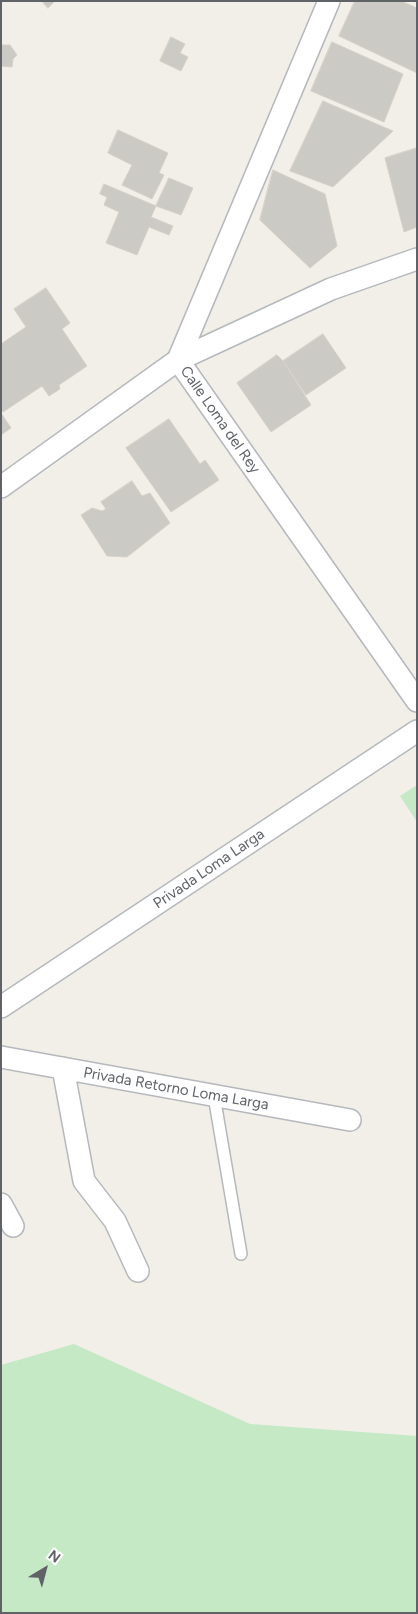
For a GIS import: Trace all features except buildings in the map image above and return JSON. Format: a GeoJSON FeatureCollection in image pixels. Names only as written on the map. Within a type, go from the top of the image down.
{"type":"FeatureCollection","features":[{"type":"Feature","properties":{"kind":"street","name":"Calle Loma del Rey"},"geometry":{"type":"LineString","coordinates":[[329,1],[178,360],[417,701]]}},
{"type":"Feature","properties":{"kind":"street"},"geometry":{"type":"LineString","coordinates":[[1,487],[178,360],[330,289],[417,258]]}},
{"type":"Feature","properties":{"kind":"street","name":"Privada Loma Larga"},"geometry":{"type":"LineString","coordinates":[[1,1007],[417,731]]}},
{"type":"Feature","properties":{"kind":"street","name":"Privada Retorno Loma Larga"},"geometry":{"type":"LineString","coordinates":[[1,1057],[350,1120]]}},
{"type":"Feature","properties":{"kind":"street"},"geometry":{"type":"LineString","coordinates":[[63,1068],[84,1181],[115,1221],[138,1271]]}},
{"type":"Feature","properties":{"kind":"street"},"geometry":{"type":"LineString","coordinates":[[1,1204],[13,1226]]}},
{"type":"Feature","properties":{"kind":"lane"},"geometry":{"type":"LineString","coordinates":[[214,1096],[241,1254]]}},
{"type":"Feature","properties":{"kind":"green space"},"geometry":{"type":"Polygon","coordinates":[[[417,785],[417,822],[400,796],[417,785]]]}},
{"type":"Feature","properties":{"kind":"green space"},"geometry":{"type":"Polygon","coordinates":[[[74,1344],[250,1424],[417,1436],[417,1613],[1,1613],[1,1365],[74,1344]]]}}]}
